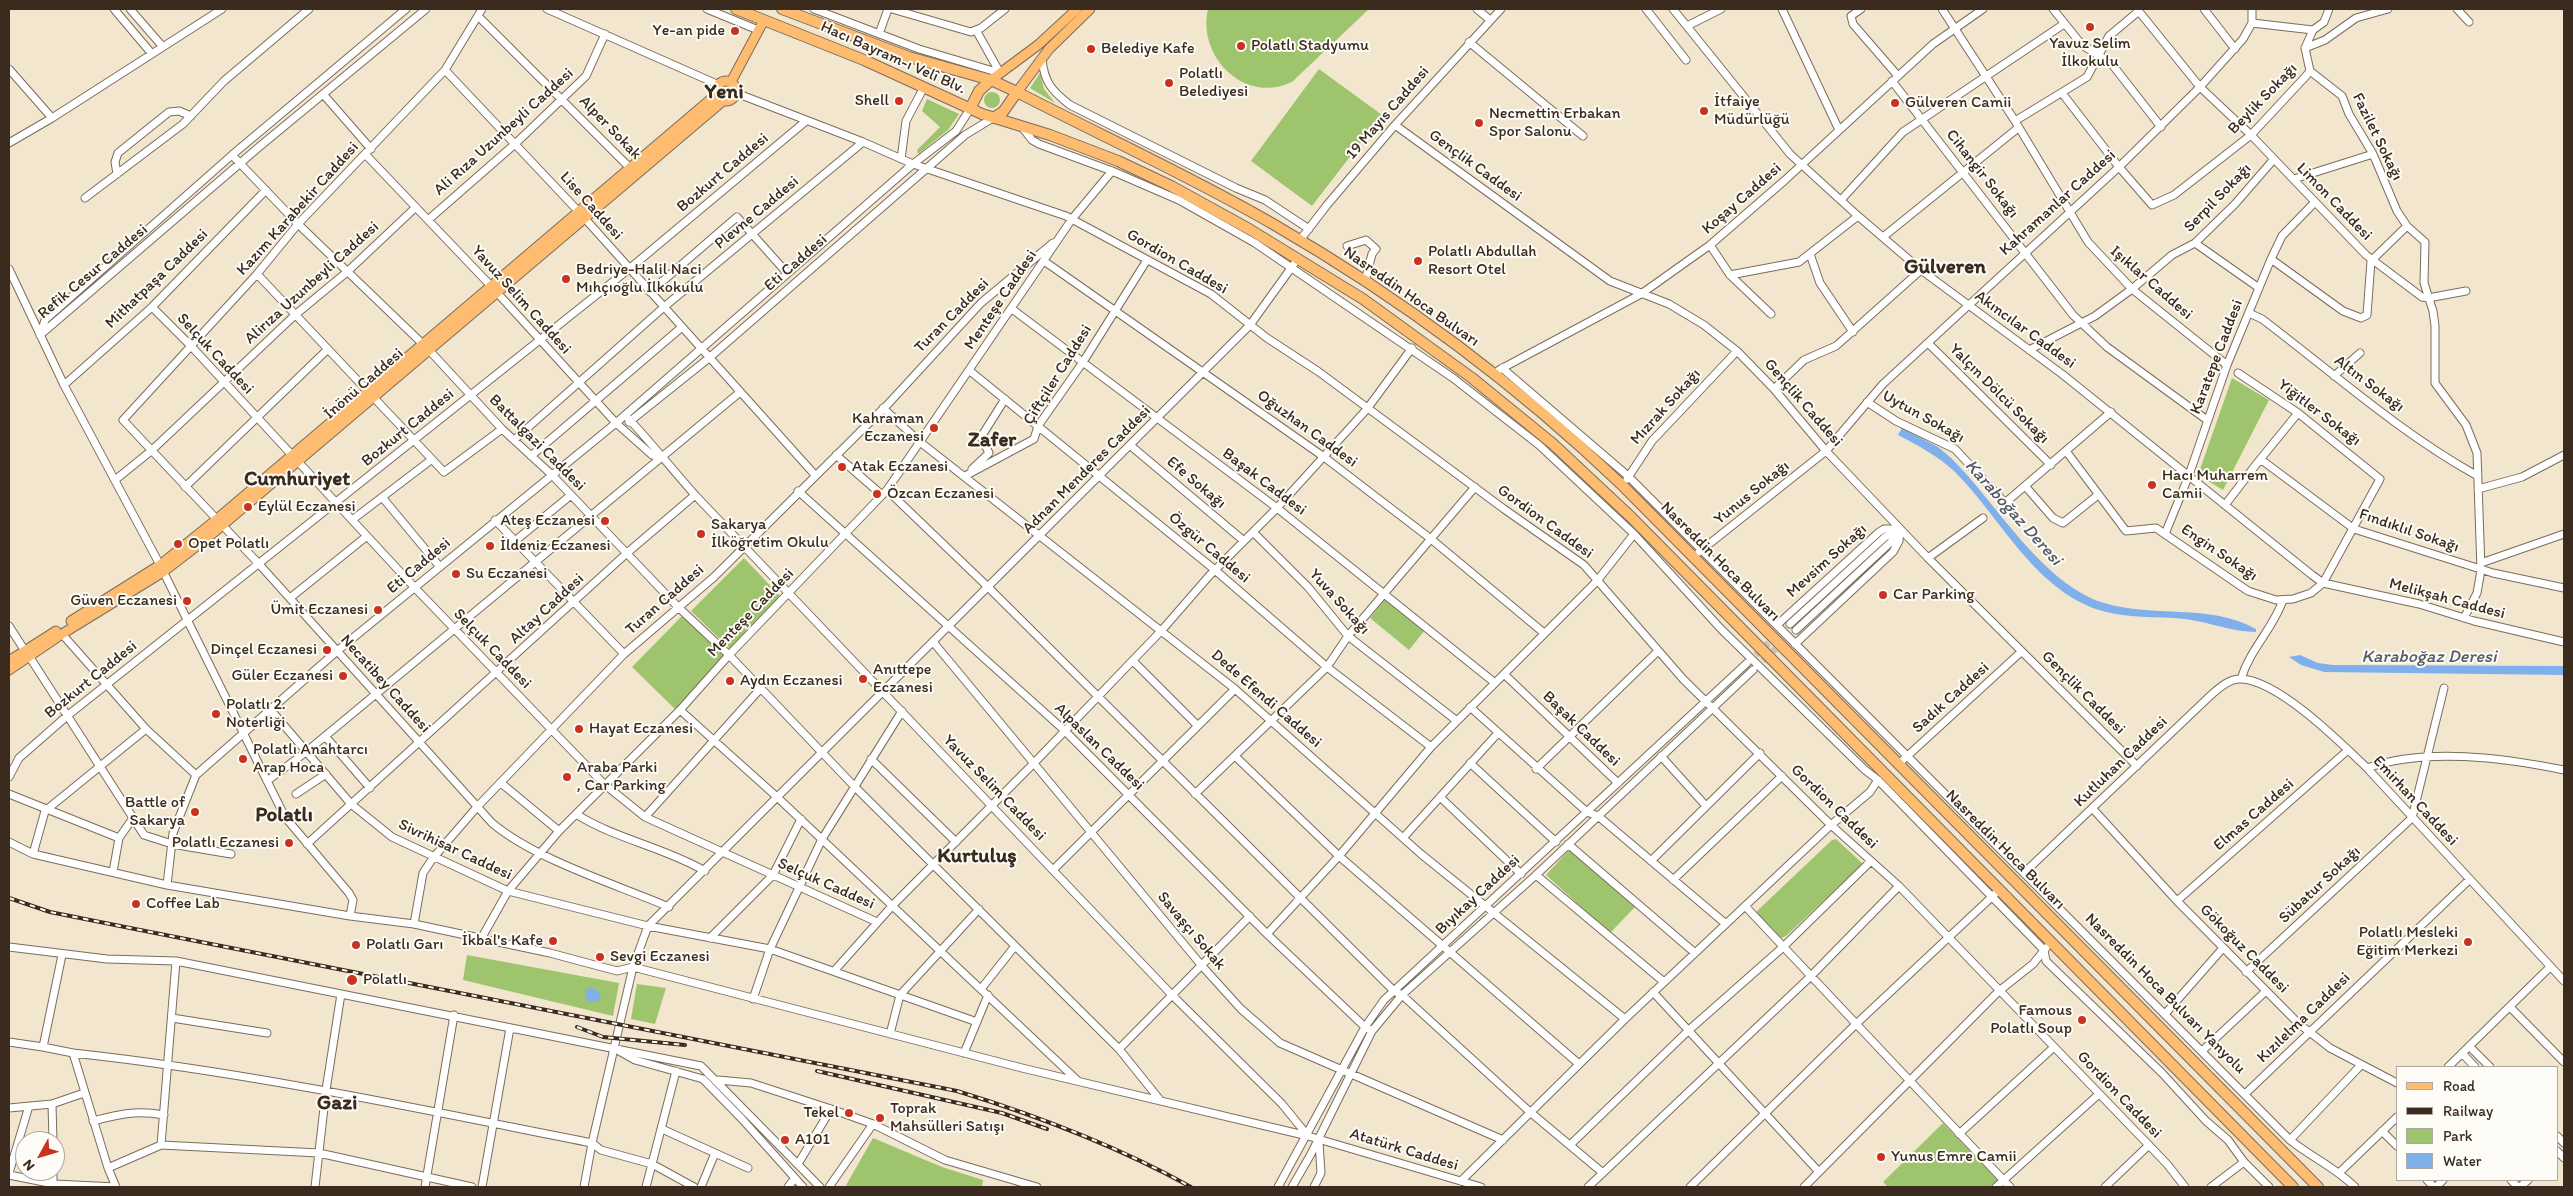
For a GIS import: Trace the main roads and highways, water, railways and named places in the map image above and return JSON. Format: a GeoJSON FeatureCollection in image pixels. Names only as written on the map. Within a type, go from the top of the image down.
{"type":"FeatureCollection","features":[{"type":"Feature","properties":{"kind":"highway","name":"Hacı Bayram-ı Velî Blv."},"geometry":{"type":"LineString","coordinates":[[736,9],[857,57],[982,114]]}},
{"type":"Feature","properties":{"kind":"highway","name":"Hacı Bayram-ı Velî Blv."},"geometry":{"type":"LineString","coordinates":[[782,9],[936,60],[1002,85]]}},
{"type":"Feature","properties":{"kind":"highway"},"geometry":{"type":"LineString","coordinates":[[970,108],[979,91],[991,80]]}},
{"type":"Feature","properties":{"kind":"highway","name":"Nasreddin Hoca Bulvarı"},"geometry":{"type":"LineString","coordinates":[[1002,85],[1175,172],[1300,240],[1365,281],[1436,330],[1580,446],[1698,553],[1898,764],[2318,1187]]}},
{"type":"Feature","properties":{"kind":"highway"},"geometry":{"type":"LineString","coordinates":[[993,118],[1003,112],[1017,92]]}},
{"type":"Feature","properties":{"kind":"highway","name":"Nasreddin Hoca Bulvarı"},"geometry":{"type":"LineString","coordinates":[[982,114],[1092,150],[1212,207],[1297,257],[1436,351],[1498,398],[1559,450],[1637,522],[2048,946],[2294,1187]]}},
{"type":"Feature","properties":{"kind":"main road"},"geometry":{"type":"LineString","coordinates":[[991,80],[1038,45],[1076,9]]}},
{"type":"Feature","properties":{"kind":"main road"},"geometry":{"type":"LineString","coordinates":[[1017,92],[1042,59],[1090,9]]}},
{"type":"Feature","properties":{"kind":"main road"},"geometry":{"type":"LineString","coordinates":[[720,93],[725,82],[731,82],[764,20]]}},
{"type":"Feature","properties":{"kind":"main road","name":"İnönü Caddesi"},"geometry":{"type":"LineString","coordinates":[[9,661],[27,654],[62,634],[162,569],[634,172],[720,93],[733,98],[736,93],[735,87],[731,82]]}},
{"type":"Feature","properties":{"kind":"main road","name":"İnönü Caddesi"},"geometry":{"type":"LineString","coordinates":[[9,670],[27,654],[162,569]]}},
{"type":"Feature","properties":{"kind":"water"},"geometry":{"type":"Polygon","coordinates":[[[1902,428],[1938,447],[1951,458],[2040,560],[2060,579],[2081,593],[2104,603],[2123,607],[2219,616],[2238,621],[2256,629],[2256,632],[2185,619],[2120,615],[2099,610],[2076,600],[2037,569],[1972,490],[1949,466],[1921,447],[1898,435],[1902,428]]]}},
{"type":"Feature","properties":{"kind":"water"},"geometry":{"type":"Polygon","coordinates":[[[2300,655],[2318,663],[2333,665],[2564,666],[2564,675],[2324,672],[2301,665],[2289,657],[2300,655]]]}},
{"type":"Feature","properties":{"kind":"water"},"geometry":{"type":"Polygon","coordinates":[[[591,988],[598,990],[601,997],[597,1001],[590,1002],[585,997],[585,990],[591,988]]]}},
{"type":"Feature","properties":{"kind":"tunnel"},"geometry":{"type":"LineString","coordinates":[[1748,662],[1790,624]]}},
{"type":"Feature","properties":{"kind":"tunnel"},"geometry":{"type":"LineString","coordinates":[[1755,668],[1796,630]]}},
{"type":"Feature","properties":{"kind":"railway"},"geometry":{"type":"LineString","coordinates":[[9,898],[50,912],[957,1091],[1077,1133],[1135,1158],[1191,1187]]}},
{"type":"Feature","properties":{"kind":"railway"},"geometry":{"type":"LineString","coordinates":[[577,1027],[603,1037],[685,1045]]}},
{"type":"Feature","properties":{"kind":"railway"},"geometry":{"type":"LineString","coordinates":[[817,1071],[1002,1113],[1047,1129]]}},
{"type":"Feature","properties":{"kind":"place","name":"Yavuz Selim İlkokulu"},"geometry":{"type":"Point","coordinates":[2090,27]}},
{"type":"Feature","properties":{"kind":"place","name":"Ye-an pide"},"geometry":{"type":"Point","coordinates":[735,31]}},
{"type":"Feature","properties":{"kind":"place","name":"Polatlı Stadyumu"},"geometry":{"type":"Point","coordinates":[1241,46]}},
{"type":"Feature","properties":{"kind":"place","name":"Belediye Kafe"},"geometry":{"type":"Point","coordinates":[1091,49]}},
{"type":"Feature","properties":{"kind":"place","name":"Polatlı Belediyesi"},"geometry":{"type":"Point","coordinates":[1169,83]}},
{"type":"Feature","properties":{"kind":"place","name":"Shell"},"geometry":{"type":"Point","coordinates":[899,101]}},
{"type":"Feature","properties":{"kind":"place","name":"Gülveren Camii"},"geometry":{"type":"Point","coordinates":[1895,103]}},
{"type":"Feature","properties":{"kind":"place","name":"İtfaiye Müdürlüğü"},"geometry":{"type":"Point","coordinates":[1704,111]}},
{"type":"Feature","properties":{"kind":"place","name":"Necmettin Erbakan Spor Salonu"},"geometry":{"type":"Point","coordinates":[1479,123]}},
{"type":"Feature","properties":{"kind":"place","name":"Polatlı Abdullah Resort Otel"},"geometry":{"type":"Point","coordinates":[1418,261]}},
{"type":"Feature","properties":{"kind":"place","name":"Bedriye-Halil Naci Mıhçıoğlu İlkokulu"},"geometry":{"type":"Point","coordinates":[566,279]}},
{"type":"Feature","properties":{"kind":"place","name":"Kahraman Eczanesi"},"geometry":{"type":"Point","coordinates":[934,428]}},
{"type":"Feature","properties":{"kind":"place","name":"Atak Eczanesi"},"geometry":{"type":"Point","coordinates":[842,467]}},
{"type":"Feature","properties":{"kind":"place","name":"Hacı Muharrem Camii"},"geometry":{"type":"Point","coordinates":[2152,485]}},
{"type":"Feature","properties":{"kind":"place","name":"Özcan Eczanesi"},"geometry":{"type":"Point","coordinates":[877,494]}},
{"type":"Feature","properties":{"kind":"place","name":"Eylül Eczanesi"},"geometry":{"type":"Point","coordinates":[248,507]}},
{"type":"Feature","properties":{"kind":"place","name":"Ateş Eczanesi"},"geometry":{"type":"Point","coordinates":[605,521]}},
{"type":"Feature","properties":{"kind":"place","name":"Sakarya İlköğretim Okulu"},"geometry":{"type":"Point","coordinates":[701,534]}},
{"type":"Feature","properties":{"kind":"place","name":"Opet Polatlı"},"geometry":{"type":"Point","coordinates":[178,544]}},
{"type":"Feature","properties":{"kind":"place","name":"İldeniz Eczanesi"},"geometry":{"type":"Point","coordinates":[490,546]}},
{"type":"Feature","properties":{"kind":"place","name":"Su Eczanesi"},"geometry":{"type":"Point","coordinates":[456,574]}},
{"type":"Feature","properties":{"kind":"place","name":"Car Parking"},"geometry":{"type":"Point","coordinates":[1883,595]}},
{"type":"Feature","properties":{"kind":"place","name":"Güven Eczanesi"},"geometry":{"type":"Point","coordinates":[187,601]}},
{"type":"Feature","properties":{"kind":"place","name":"Ümit Eczanesi"},"geometry":{"type":"Point","coordinates":[378,610]}},
{"type":"Feature","properties":{"kind":"place","name":"Dinçel Eczanesi"},"geometry":{"type":"Point","coordinates":[327,650]}},
{"type":"Feature","properties":{"kind":"place","name":"Güler Eczanesi"},"geometry":{"type":"Point","coordinates":[343,676]}},
{"type":"Feature","properties":{"kind":"place","name":"Anıttepe Eczanesi"},"geometry":{"type":"Point","coordinates":[863,679]}},
{"type":"Feature","properties":{"kind":"place","name":"Aydın Eczanesi"},"geometry":{"type":"Point","coordinates":[730,681]}},
{"type":"Feature","properties":{"kind":"place","name":"Polatlı 2. Noterliği"},"geometry":{"type":"Point","coordinates":[216,714]}},
{"type":"Feature","properties":{"kind":"place","name":"Hayat Eczanesi"},"geometry":{"type":"Point","coordinates":[579,729]}},
{"type":"Feature","properties":{"kind":"place","name":"Polatlı Anahtarcı Arap Hoca"},"geometry":{"type":"Point","coordinates":[243,759]}},
{"type":"Feature","properties":{"kind":"place","name":"Araba Parki , Car Parking"},"geometry":{"type":"Point","coordinates":[567,777]}},
{"type":"Feature","properties":{"kind":"place","name":"Battle of Sakarya"},"geometry":{"type":"Point","coordinates":[195,812]}},
{"type":"Feature","properties":{"kind":"place","name":"Polatlı Eczanesi"},"geometry":{"type":"Point","coordinates":[289,843]}},
{"type":"Feature","properties":{"kind":"place","name":"Coffee Lab"},"geometry":{"type":"Point","coordinates":[136,904]}},
{"type":"Feature","properties":{"kind":"place","name":"İkbal's Kafe"},"geometry":{"type":"Point","coordinates":[553,941]}},
{"type":"Feature","properties":{"kind":"place","name":"Polatlı Mesleki Eğitim Merkezi"},"geometry":{"type":"Point","coordinates":[2468,942]}},
{"type":"Feature","properties":{"kind":"place","name":"Polatlı Garı"},"geometry":{"type":"Point","coordinates":[356,945]}},
{"type":"Feature","properties":{"kind":"place","name":"Sevgi Eczanesi"},"geometry":{"type":"Point","coordinates":[600,957]}},
{"type":"Feature","properties":{"kind":"place","name":"Polatlı"},"geometry":{"type":"Point","coordinates":[352,980]}},
{"type":"Feature","properties":{"kind":"place","name":"Famous Polatlı Soup"},"geometry":{"type":"Point","coordinates":[2082,1020]}},
{"type":"Feature","properties":{"kind":"place","name":"Tekel"},"geometry":{"type":"Point","coordinates":[849,1113]}},
{"type":"Feature","properties":{"kind":"place","name":"Toprak Mahsülleri Satışı"},"geometry":{"type":"Point","coordinates":[880,1118]}},
{"type":"Feature","properties":{"kind":"place","name":"A101"},"geometry":{"type":"Point","coordinates":[785,1140]}},
{"type":"Feature","properties":{"kind":"place","name":"Yunus Emre Camii"},"geometry":{"type":"Point","coordinates":[1881,1157]}},
{"type":"Feature","properties":{"kind":"district","name":"Yeni"},"geometry":{"type":"Point","coordinates":[724,93]}},
{"type":"Feature","properties":{"kind":"district","name":"Gülveren"},"geometry":{"type":"Point","coordinates":[1945,268]}},
{"type":"Feature","properties":{"kind":"district","name":"Zafer"},"geometry":{"type":"Point","coordinates":[992,441]}},
{"type":"Feature","properties":{"kind":"district","name":"Cumhuriyet"},"geometry":{"type":"Point","coordinates":[297,480]}},
{"type":"Feature","properties":{"kind":"district","name":"Polatlı"},"geometry":{"type":"Point","coordinates":[284,816]}},
{"type":"Feature","properties":{"kind":"district","name":"Kurtuluş"},"geometry":{"type":"Point","coordinates":[977,857]}},
{"type":"Feature","properties":{"kind":"district","name":"Gazi"},"geometry":{"type":"Point","coordinates":[337,1104]}},
{"type":"Feature","properties":{"kind":"water label","name":"Karaboğaz Deresi"},"geometry":{"type":"Point","coordinates":[2013,513]}},
{"type":"Feature","properties":{"kind":"water label","name":"Karaboğaz Deresi"},"geometry":{"type":"Point","coordinates":[2429,657]}}]}
